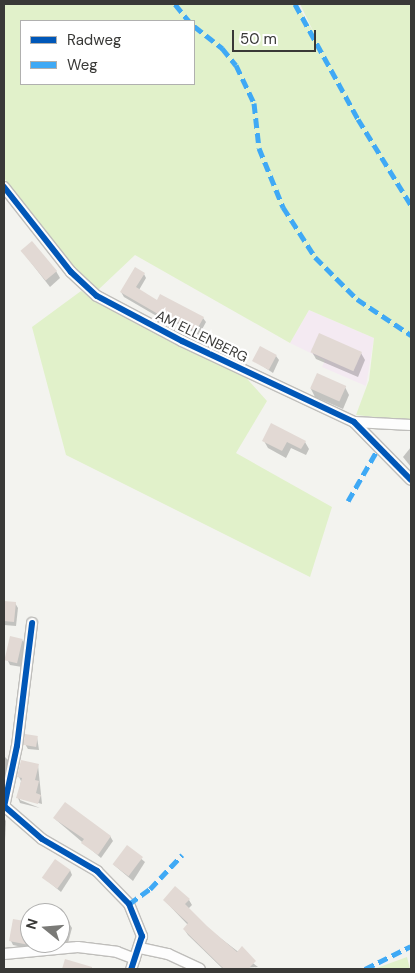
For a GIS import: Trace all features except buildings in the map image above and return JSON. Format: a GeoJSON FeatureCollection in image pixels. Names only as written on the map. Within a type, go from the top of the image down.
{"type":"FeatureCollection","features":[{"type":"Feature","properties":{"kind":"street","name":"AM ELLENBERG"},"geometry":{"type":"LineString","coordinates":[[4,187],[70,272],[97,296],[182,341],[354,422],[411,480]]}},
{"type":"Feature","properties":{"kind":"street","name":"AM ELLENBERG"},"geometry":{"type":"LineString","coordinates":[[354,422],[411,425]]}},
{"type":"Feature","properties":{"kind":"street"},"geometry":{"type":"LineString","coordinates":[[32,623],[17,746],[4,806],[42,839],[97,872],[129,904],[139,924],[140,948],[131,969]]}},
{"type":"Feature","properties":{"kind":"street"},"geometry":{"type":"LineString","coordinates":[[4,954],[78,947],[117,952],[135,959]]}},
{"type":"Feature","properties":{"kind":"street"},"geometry":{"type":"LineString","coordinates":[[140,948],[168,954],[200,969]]}},
{"type":"Feature","properties":{"kind":"shaded area"},"geometry":{"type":"Polygon","coordinates":[[[309,310],[374,338],[366,386],[322,367],[325,360],[290,343],[309,310]]]}},
{"type":"Feature","properties":{"kind":"green space"},"geometry":{"type":"Polygon","coordinates":[[[4,4],[297,4],[314,33],[300,4],[411,4],[411,421],[356,415],[369,380],[374,338],[309,310],[290,343],[135,255],[98,290],[73,266],[4,178],[4,4]]]}},
{"type":"Feature","properties":{"kind":"green space"},"geometry":{"type":"Polygon","coordinates":[[[81,291],[129,320],[241,372],[267,401],[236,453],[332,507],[310,577],[66,455],[32,327],[81,291]]]}},
{"type":"Feature","properties":{"kind":"green space"},"geometry":{"type":"Polygon","coordinates":[[[407,957],[410,969],[374,969],[407,957]]]}},
{"type":"Feature","properties":{"kind":"marked path"},"geometry":{"type":"LineString","coordinates":[[175,4],[188,20]]}},
{"type":"Feature","properties":{"kind":"marked path"},"geometry":{"type":"LineString","coordinates":[[295,4],[358,119],[411,205]]}},
{"type":"Feature","properties":{"kind":"marked path"},"geometry":{"type":"LineString","coordinates":[[195,27],[222,48],[236,65],[254,103],[259,148],[283,207],[315,257],[357,299],[411,335]]}},
{"type":"Feature","properties":{"kind":"marked path"},"geometry":{"type":"LineString","coordinates":[[348,501],[379,447]]}},
{"type":"Feature","properties":{"kind":"marked path"},"geometry":{"type":"LineString","coordinates":[[129,904],[150,889],[182,855]]}},
{"type":"Feature","properties":{"kind":"marked path"},"geometry":{"type":"LineString","coordinates":[[365,969],[411,946]]}},
{"type":"Feature","properties":{"kind":"cycle path"},"geometry":{"type":"LineString","coordinates":[[4,187],[71,272],[97,296],[182,341],[354,422],[411,480]]}},
{"type":"Feature","properties":{"kind":"cycle path"},"geometry":{"type":"LineString","coordinates":[[4,807],[17,746],[32,623]]}},
{"type":"Feature","properties":{"kind":"cycle path"},"geometry":{"type":"LineString","coordinates":[[4,806],[42,839],[97,871],[129,904],[142,936],[131,969]]}}]}
